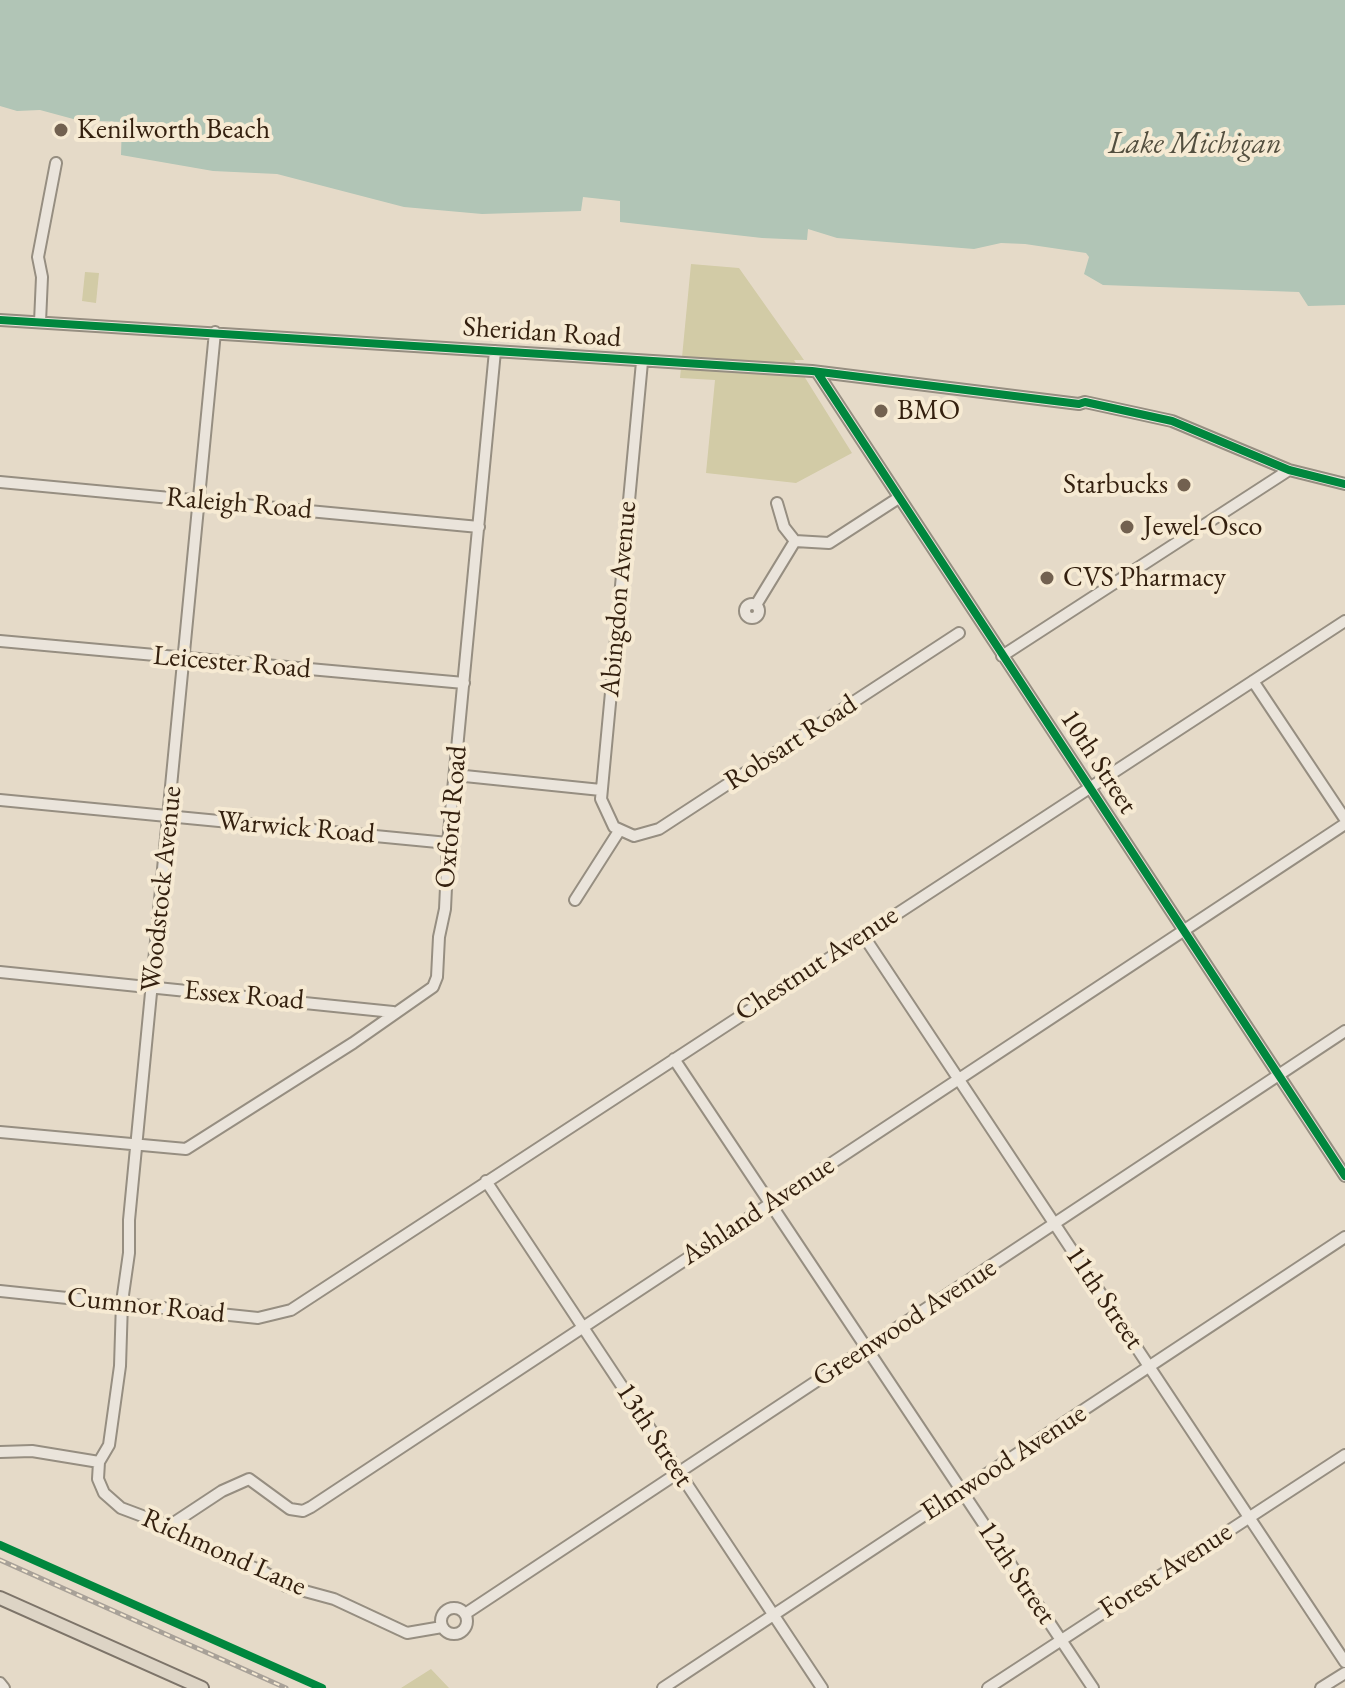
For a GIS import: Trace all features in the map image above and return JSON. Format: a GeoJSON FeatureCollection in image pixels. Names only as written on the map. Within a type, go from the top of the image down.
{"type":"FeatureCollection","features":[{"type":"Feature","properties":{"kind":"main road"},"geometry":{"type":"LineString","coordinates":[[0,1598],[202,1688]]}},
{"type":"Feature","properties":{"kind":"street"},"geometry":{"type":"LineString","coordinates":[[40,322],[42,277],[38,257],[56,163]]}},
{"type":"Feature","properties":{"kind":"street","name":"Sheridan Road"},"geometry":{"type":"LineString","coordinates":[[0,320],[817,372],[1079,404],[1085,409],[1103,407],[1172,421],[1289,470],[1345,484]]}},
{"type":"Feature","properties":{"kind":"street","name":"Woodstock Avenue"},"geometry":{"type":"LineString","coordinates":[[99,1462],[109,1445],[120,1366],[122,1302],[215,332]]}},
{"type":"Feature","properties":{"kind":"street","name":"Oxford Road"},"geometry":{"type":"LineString","coordinates":[[137,1144],[186,1149],[353,1043],[393,1012],[421,998],[435,982],[495,351]]}},
{"type":"Feature","properties":{"kind":"street","name":"Abingdon Avenue"},"geometry":{"type":"LineString","coordinates":[[619,831],[605,814],[601,790],[642,362]]}},
{"type":"Feature","properties":{"kind":"street","name":"10th Street"},"geometry":{"type":"LineString","coordinates":[[817,372],[897,499],[1345,1176]]}},
{"type":"Feature","properties":{"kind":"street"},"geometry":{"type":"LineString","coordinates":[[1002,656],[1289,470]]}},
{"type":"Feature","properties":{"kind":"street","name":"Raleigh Road"},"geometry":{"type":"LineString","coordinates":[[0,482],[479,527]]}},
{"type":"Feature","properties":{"kind":"street"},"geometry":{"type":"LineString","coordinates":[[795,541],[829,543],[897,499]]}},
{"type":"Feature","properties":{"kind":"street"},"geometry":{"type":"LineString","coordinates":[[777,503],[781,521],[795,541]]}},
{"type":"Feature","properties":{"kind":"street"},"geometry":{"type":"LineString","coordinates":[[756,605],[795,541]]}},
{"type":"Feature","properties":{"kind":"street","name":"Chestnut Avenue"},"geometry":{"type":"LineString","coordinates":[[291,1310],[1345,621]]}},
{"type":"Feature","properties":{"kind":"street","name":"Robsart Road"},"geometry":{"type":"LineString","coordinates":[[619,831],[641,836],[659,829],[959,633]]}},
{"type":"Feature","properties":{"kind":"street","name":"Leicester Road"},"geometry":{"type":"LineString","coordinates":[[0,641],[464,683]]}},
{"type":"Feature","properties":{"kind":"street"},"geometry":{"type":"LineString","coordinates":[[1253,681],[1345,822]]}},
{"type":"Feature","properties":{"kind":"street"},"geometry":{"type":"LineString","coordinates":[[455,775],[601,790]]}},
{"type":"Feature","properties":{"kind":"street","name":"Warwick Road"},"geometry":{"type":"LineString","coordinates":[[0,800],[448,843]]}},
{"type":"Feature","properties":{"kind":"street","name":"Ashland Avenue"},"geometry":{"type":"LineString","coordinates":[[169,1526],[222,1491],[249,1479],[290,1509],[303,1511],[1345,822]]}},
{"type":"Feature","properties":{"kind":"street"},"geometry":{"type":"LineString","coordinates":[[575,900],[619,831]]}},
{"type":"Feature","properties":{"kind":"street","name":"11th Street"},"geometry":{"type":"LineString","coordinates":[[863,935],[1345,1662]]}},
{"type":"Feature","properties":{"kind":"street","name":"Essex Road"},"geometry":{"type":"LineString","coordinates":[[0,972],[393,1012]]}},
{"type":"Feature","properties":{"kind":"street","name":"Greenwood Avenue"},"geometry":{"type":"LineString","coordinates":[[465,1614],[1345,1031]]}},
{"type":"Feature","properties":{"kind":"street","name":"12th Street"},"geometry":{"type":"LineString","coordinates":[[674,1059],[1093,1688]]}},
{"type":"Feature","properties":{"kind":"street"},"geometry":{"type":"LineString","coordinates":[[0,1132],[137,1144]]}},
{"type":"Feature","properties":{"kind":"street","name":"13th Street"},"geometry":{"type":"LineString","coordinates":[[486,1181],[822,1688]]}},
{"type":"Feature","properties":{"kind":"street","name":"Elmwood Avenue"},"geometry":{"type":"LineString","coordinates":[[663,1688],[1345,1237]]}},
{"type":"Feature","properties":{"kind":"street","name":"Cumnor Road"},"geometry":{"type":"LineString","coordinates":[[0,1291],[258,1318],[291,1310]]}},
{"type":"Feature","properties":{"kind":"street"},"geometry":{"type":"LineString","coordinates":[[0,1452],[32,1451],[99,1462]]}},
{"type":"Feature","properties":{"kind":"street","name":"Forest Avenue"},"geometry":{"type":"LineString","coordinates":[[988,1688],[1345,1455]]}},
{"type":"Feature","properties":{"kind":"street","name":"Richmond Lane"},"geometry":{"type":"LineString","coordinates":[[99,1462],[98,1479],[108,1499],[121,1508],[169,1526],[203,1547],[264,1572],[286,1586],[353,1607],[382,1624],[416,1634],[442,1627]]}},
{"type":"Feature","properties":{"kind":"street","name":"Greenwood Avenue"},"geometry":{"type":"LineString","coordinates":[[453,1607],[465,1614],[466,1626],[460,1632],[452,1634],[442,1627],[441,1618],[445,1611],[453,1607]]}},
{"type":"Feature","properties":{"kind":"street"},"geometry":{"type":"LineString","coordinates":[[1321,1688],[1345,1673]]}},
{"type":"Feature","properties":{"kind":"street"},"geometry":{"type":"LineString","coordinates":[[0,1683],[4,1688]]}},
{"type":"Feature","properties":{"kind":"shaded area"},"geometry":{"type":"Polygon","coordinates":[[[691,264],[739,268],[804,360],[794,360],[852,453],[796,483],[706,473],[715,380],[680,378],[691,264]]]}},
{"type":"Feature","properties":{"kind":"shaded area"},"geometry":{"type":"Polygon","coordinates":[[[85,272],[99,273],[96,303],[82,301],[85,272]]]}},
{"type":"Feature","properties":{"kind":"shaded area"},"geometry":{"type":"Polygon","coordinates":[[[431,1669],[449,1688],[401,1688],[431,1669]]]}},
{"type":"Feature","properties":{"kind":"water","name":"Lake Michigan"},"geometry":{"type":"Polygon","coordinates":[[[0,0],[1345,0],[1345,305],[1308,306],[1299,292],[1103,285],[1084,274],[1089,257],[1086,253],[1025,244],[1001,243],[974,249],[837,238],[808,229],[807,240],[762,238],[620,222],[620,201],[583,197],[581,211],[482,214],[404,207],[277,174],[213,171],[121,155],[122,122],[77,120],[40,110],[17,111],[0,106],[0,0]]]}},
{"type":"Feature","properties":{"kind":"railway"},"geometry":{"type":"LineString","coordinates":[[0,1560],[286,1688]]}},
{"type":"Feature","properties":{"kind":"cycle path"},"geometry":{"type":"LineString","coordinates":[[0,320],[812,371],[1079,404],[1085,402],[1172,421],[1289,470],[1345,484]]}},
{"type":"Feature","properties":{"kind":"cycle path"},"geometry":{"type":"LineString","coordinates":[[817,372],[1345,1176]]}},
{"type":"Feature","properties":{"kind":"cycle path"},"geometry":{"type":"LineString","coordinates":[[0,1545],[322,1688]]}},
{"type":"Feature","properties":{"kind":"place","name":"Kenilworth Beach"},"geometry":{"type":"Point","coordinates":[61,130]}},
{"type":"Feature","properties":{"kind":"place","name":"BMO"},"geometry":{"type":"Point","coordinates":[881,411]}},
{"type":"Feature","properties":{"kind":"place","name":"Starbucks"},"geometry":{"type":"Point","coordinates":[1184,485]}},
{"type":"Feature","properties":{"kind":"place","name":"Jewel-Osco"},"geometry":{"type":"Point","coordinates":[1127,527]}},
{"type":"Feature","properties":{"kind":"place","name":"CVS Pharmacy"},"geometry":{"type":"Point","coordinates":[1047,578]}}]}
